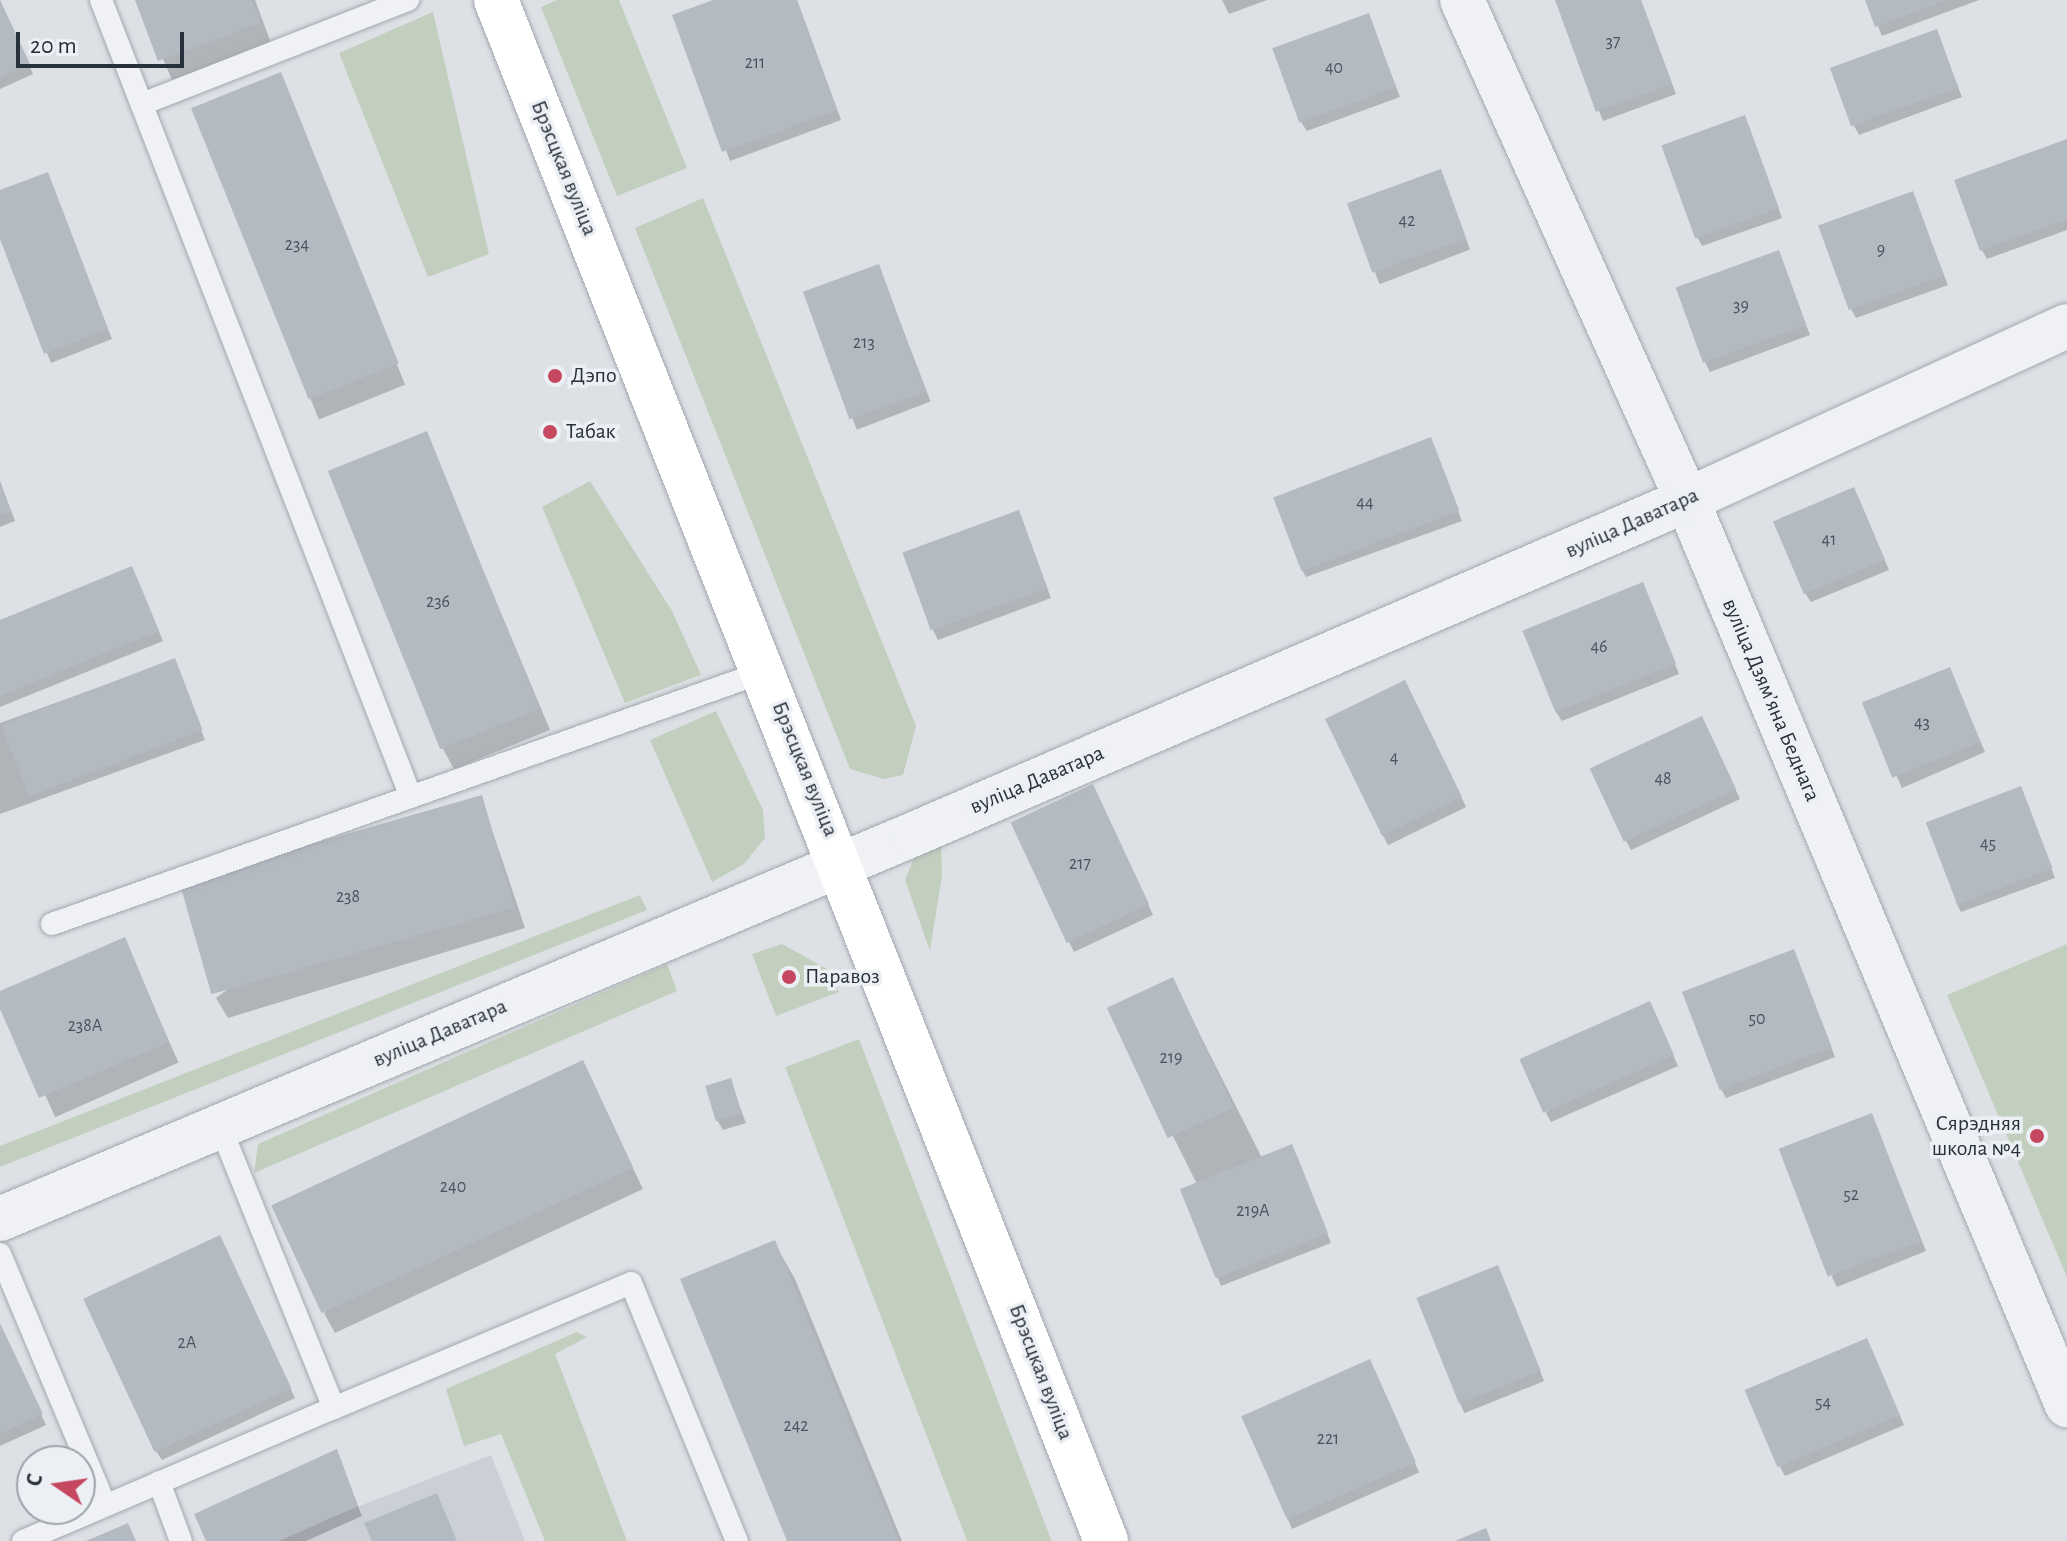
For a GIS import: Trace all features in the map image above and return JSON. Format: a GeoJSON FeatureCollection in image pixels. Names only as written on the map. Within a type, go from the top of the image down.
{"type":"FeatureCollection","features":[{"type":"Feature","properties":{"kind":"main road","name":"Брэсцкая вуліца"},"geometry":{"type":"LineString","coordinates":[[496,0],[843,864],[1106,1541]]}},
{"type":"Feature","properties":{"kind":"street","name":"вуліца Дзямʼяна Беднага"},"geometry":{"type":"LineString","coordinates":[[1462,0],[1687,500],[2067,1405]]}},
{"type":"Feature","properties":{"kind":"street","name":"вуліца Даватара"},"geometry":{"type":"LineString","coordinates":[[0,1219],[843,864],[1687,500],[2067,326]]}},
{"type":"Feature","properties":{"kind":"lane"},"geometry":{"type":"LineString","coordinates":[[101,0],[411,797]]}},
{"type":"Feature","properties":{"kind":"lane"},"geometry":{"type":"LineString","coordinates":[[142,104],[408,0]]}},
{"type":"Feature","properties":{"kind":"lane"},"geometry":{"type":"LineString","coordinates":[[52,924],[766,671]]}},
{"type":"Feature","properties":{"kind":"lane"},"geometry":{"type":"LineString","coordinates":[[220,1126],[334,1408]]}},
{"type":"Feature","properties":{"kind":"lane"},"geometry":{"type":"LineString","coordinates":[[0,1254],[105,1505]]}},
{"type":"Feature","properties":{"kind":"lane"},"geometry":{"type":"LineString","coordinates":[[23,1541],[631,1283],[737,1541]]}},
{"type":"Feature","properties":{"kind":"lane"},"geometry":{"type":"LineString","coordinates":[[159,1482],[181,1541]]}},
{"type":"Feature","properties":{"kind":"shaded area"},"geometry":{"type":"Polygon","coordinates":[[[491,1455],[525,1541],[278,1541],[331,1517],[491,1455]]]}},
{"type":"Feature","properties":{"kind":"green space"},"geometry":{"type":"Polygon","coordinates":[[[557,0],[619,0],[687,168],[617,196],[541,7],[557,0]]]}},
{"type":"Feature","properties":{"kind":"green space"},"geometry":{"type":"Polygon","coordinates":[[[433,12],[489,254],[428,277],[339,53],[433,12]]]}},
{"type":"Feature","properties":{"kind":"green space"},"geometry":{"type":"Polygon","coordinates":[[[703,198],[916,726],[903,775],[884,779],[850,769],[635,228],[703,198]]]}},
{"type":"Feature","properties":{"kind":"green space"},"geometry":{"type":"Polygon","coordinates":[[[590,481],[672,611],[701,675],[625,703],[542,507],[590,481]]]}},
{"type":"Feature","properties":{"kind":"green space"},"geometry":{"type":"Polygon","coordinates":[[[716,711],[763,810],[765,838],[744,864],[712,882],[650,740],[716,711]]]}},
{"type":"Feature","properties":{"kind":"green space"},"geometry":{"type":"Polygon","coordinates":[[[941,840],[942,876],[930,951],[905,880],[918,848],[941,840]]]}},
{"type":"Feature","properties":{"kind":"green space"},"geometry":{"type":"Polygon","coordinates":[[[640,895],[647,910],[0,1167],[0,1146],[640,895]]]}},
{"type":"Feature","properties":{"kind":"green space"},"geometry":{"type":"Polygon","coordinates":[[[782,944],[827,969],[839,992],[776,1016],[752,954],[782,944]]]}},
{"type":"Feature","properties":{"kind":"green space","name":"Сярэдняя школа №4"},"geometry":{"type":"Polygon","coordinates":[[[2067,944],[2067,1277],[1947,995],[2067,944]]]}},
{"type":"Feature","properties":{"kind":"green space"},"geometry":{"type":"Polygon","coordinates":[[[667,964],[677,991],[254,1173],[258,1144],[667,964]]]}},
{"type":"Feature","properties":{"kind":"green space"},"geometry":{"type":"Polygon","coordinates":[[[859,1039],[1052,1541],[967,1541],[785,1067],[859,1039]]]}},
{"type":"Feature","properties":{"kind":"green space"},"geometry":{"type":"Polygon","coordinates":[[[577,1332],[587,1337],[555,1354],[627,1541],[545,1541],[501,1434],[464,1446],[446,1389],[577,1332]]]}},
{"type":"Feature","properties":{"kind":"building"},"geometry":{"type":"Polygon","coordinates":[[[0,0],[30,64],[0,77],[0,0]]]}},
{"type":"Feature","properties":{"kind":"building"},"geometry":{"type":"Polygon","coordinates":[[[135,0],[252,0],[261,23],[158,61],[135,0]]]}},
{"type":"Feature","properties":{"kind":"building"},"geometry":{"type":"Polygon","coordinates":[[[713,0],[797,0],[837,110],[722,152],[672,15],[713,0]]]}},
{"type":"Feature","properties":{"kind":"building"},"geometry":{"type":"Polygon","coordinates":[[[1555,0],[1641,0],[1672,84],[1596,112],[1555,0]]]}},
{"type":"Feature","properties":{"kind":"building"},"geometry":{"type":"Polygon","coordinates":[[[1865,0],[1947,0],[1875,27],[1865,0]]]}},
{"type":"Feature","properties":{"kind":"building"},"geometry":{"type":"Polygon","coordinates":[[[1369,13],[1396,87],[1299,122],[1272,48],[1369,13]]]}},
{"type":"Feature","properties":{"kind":"building"},"geometry":{"type":"Polygon","coordinates":[[[1937,29],[1958,87],[1851,126],[1830,68],[1937,29]]]}},
{"type":"Feature","properties":{"kind":"building"},"geometry":{"type":"Polygon","coordinates":[[[281,72],[399,363],[309,399],[191,108],[281,72]]]}},
{"type":"Feature","properties":{"kind":"building"},"geometry":{"type":"Polygon","coordinates":[[[1745,115],[1779,208],[1695,238],[1661,145],[1745,115]]]}},
{"type":"Feature","properties":{"kind":"building"},"geometry":{"type":"Polygon","coordinates":[[[2067,139],[2067,219],[1980,251],[1954,180],[2067,139]]]}},
{"type":"Feature","properties":{"kind":"building"},"geometry":{"type":"Polygon","coordinates":[[[1441,169],[1466,239],[1372,273],[1347,203],[1441,169]]]}},
{"type":"Feature","properties":{"kind":"building"},"geometry":{"type":"Polygon","coordinates":[[[48,172],[108,329],[44,354],[0,239],[0,190],[48,172]]]}},
{"type":"Feature","properties":{"kind":"building"},"geometry":{"type":"Polygon","coordinates":[[[1913,191],[1944,276],[1849,310],[1818,226],[1913,191]]]}},
{"type":"Feature","properties":{"kind":"building"},"geometry":{"type":"Polygon","coordinates":[[[1779,250],[1806,325],[1703,363],[1676,288],[1779,250]]]}},
{"type":"Feature","properties":{"kind":"building"},"geometry":{"type":"Polygon","coordinates":[[[879,264],[926,392],[849,420],[803,292],[879,264]]]}},
{"type":"Feature","properties":{"kind":"building"},"geometry":{"type":"Polygon","coordinates":[[[427,431],[539,709],[440,749],[328,471],[427,431]]]}},
{"type":"Feature","properties":{"kind":"building"},"geometry":{"type":"Polygon","coordinates":[[[1431,437],[1459,511],[1302,571],[1273,498],[1431,437]]]}},
{"type":"Feature","properties":{"kind":"building"},"geometry":{"type":"Polygon","coordinates":[[[0,482],[11,512],[0,516],[0,482]]]}},
{"type":"Feature","properties":{"kind":"building"},"geometry":{"type":"Polygon","coordinates":[[[1854,487],[1885,560],[1804,594],[1773,521],[1854,487]]]}},
{"type":"Feature","properties":{"kind":"building"},"geometry":{"type":"Polygon","coordinates":[[[1019,510],[1047,588],[931,630],[902,552],[1019,510]]]}},
{"type":"Feature","properties":{"kind":"building"},"geometry":{"type":"Polygon","coordinates":[[[132,566],[159,631],[0,696],[0,620],[132,566]]]}},
{"type":"Feature","properties":{"kind":"building"},"geometry":{"type":"Polygon","coordinates":[[[1643,582],[1676,664],[1555,712],[1522,631],[1643,582]]]}},
{"type":"Feature","properties":{"kind":"building"},"geometry":{"type":"Polygon","coordinates":[[[175,658],[203,730],[29,797],[1,725],[175,658]]]}},
{"type":"Feature","properties":{"kind":"building"},"geometry":{"type":"Polygon","coordinates":[[[1950,667],[1980,742],[1892,778],[1862,703],[1950,667]]]}},
{"type":"Feature","properties":{"kind":"building"},"geometry":{"type":"Polygon","coordinates":[[[1405,680],[1462,797],[1382,836],[1325,719],[1405,680]]]}},
{"type":"Feature","properties":{"kind":"building"},"geometry":{"type":"Polygon","coordinates":[[[1702,716],[1736,789],[1624,842],[1590,768],[1702,716]]]}},
{"type":"Feature","properties":{"kind":"building"},"geometry":{"type":"Polygon","coordinates":[[[1093,784],[1149,905],[1067,943],[1011,822],[1093,784]]]}},
{"type":"Feature","properties":{"kind":"building"},"geometry":{"type":"Polygon","coordinates":[[[2021,786],[2053,868],[1957,905],[1926,823],[2021,786]]]}},
{"type":"Feature","properties":{"kind":"building"},"geometry":{"type":"Polygon","coordinates":[[[482,795],[514,907],[211,994],[179,882],[482,795]]]}},
{"type":"Feature","properties":{"kind":"building"},"geometry":{"type":"Polygon","coordinates":[[[125,937],[169,1042],[39,1098],[0,1009],[0,991],[125,937]]]}},
{"type":"Feature","properties":{"kind":"building"},"geometry":{"type":"Polygon","coordinates":[[[1794,949],[1832,1047],[1720,1090],[1682,992],[1794,949]]]}},
{"type":"Feature","properties":{"kind":"building"},"geometry":{"type":"Polygon","coordinates":[[[1173,977],[1234,1108],[1168,1138],[1107,1008],[1173,977]]]}},
{"type":"Feature","properties":{"kind":"building"},"geometry":{"type":"Polygon","coordinates":[[[1650,1001],[1674,1055],[1543,1113],[1519,1059],[1650,1001]]]}},
{"type":"Feature","properties":{"kind":"building"},"geometry":{"type":"Polygon","coordinates":[[[583,1060],[633,1168],[322,1313],[271,1205],[583,1060]]]}},
{"type":"Feature","properties":{"kind":"building"},"geometry":{"type":"Polygon","coordinates":[[[731,1078],[742,1113],[716,1121],[705,1086],[731,1078]]]}},
{"type":"Feature","properties":{"kind":"building"},"geometry":{"type":"Polygon","coordinates":[[[1872,1113],[1921,1241],[1828,1277],[1779,1149],[1872,1113]]]}},
{"type":"Feature","properties":{"kind":"building"},"geometry":{"type":"Polygon","coordinates":[[[1292,1144],[1328,1233],[1216,1278],[1180,1189],[1292,1144]]]}},
{"type":"Feature","properties":{"kind":"building"},"geometry":{"type":"Polygon","coordinates":[[[220,1235],[291,1388],[155,1452],[83,1299],[220,1235]]]}},
{"type":"Feature","properties":{"kind":"building"},"geometry":{"type":"Polygon","coordinates":[[[775,1240],[899,1541],[787,1541],[680,1279],[775,1240]]]}},
{"type":"Feature","properties":{"kind":"building"},"geometry":{"type":"Polygon","coordinates":[[[1498,1265],[1541,1371],[1459,1404],[1416,1298],[1498,1265]]]}},
{"type":"Feature","properties":{"kind":"building"},"geometry":{"type":"Polygon","coordinates":[[[0,1323],[43,1414],[0,1434],[0,1323]]]}},
{"type":"Feature","properties":{"kind":"building"},"geometry":{"type":"Polygon","coordinates":[[[1867,1338],[1900,1415],[1777,1467],[1745,1390],[1867,1338]]]}},
{"type":"Feature","properties":{"kind":"building"},"geometry":{"type":"Polygon","coordinates":[[[1370,1359],[1416,1462],[1287,1520],[1241,1416],[1370,1359]]]}},
{"type":"Feature","properties":{"kind":"building"},"geometry":{"type":"Polygon","coordinates":[[[337,1449],[358,1506],[279,1541],[206,1541],[194,1514],[337,1449]]]}},
{"type":"Feature","properties":{"kind":"building"},"geometry":{"type":"Polygon","coordinates":[[[437,1493],[457,1541],[372,1541],[364,1523],[437,1493]]]}},
{"type":"Feature","properties":{"kind":"building"},"geometry":{"type":"Polygon","coordinates":[[[128,1523],[136,1541],[86,1541],[128,1523]]]}},
{"type":"Feature","properties":{"kind":"building"},"geometry":{"type":"Polygon","coordinates":[[[1486,1528],[1491,1541],[1455,1541],[1486,1528]]]}},
{"type":"Feature","properties":{"kind":"place","name":"Дэпо"},"geometry":{"type":"Point","coordinates":[555,376]}},
{"type":"Feature","properties":{"kind":"place","name":"Табак"},"geometry":{"type":"Point","coordinates":[550,432]}},
{"type":"Feature","properties":{"kind":"place","name":"Паравоз"},"geometry":{"type":"Point","coordinates":[789,977]}},
{"type":"Feature","properties":{"kind":"place","name":"Сярэдняя школа №4"},"geometry":{"type":"Point","coordinates":[2037,1136]}}]}
